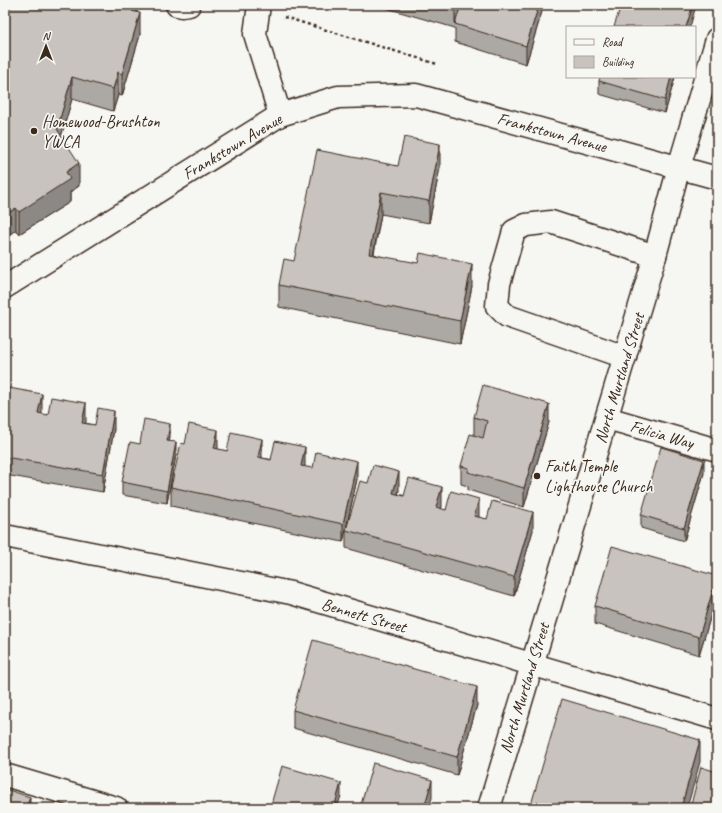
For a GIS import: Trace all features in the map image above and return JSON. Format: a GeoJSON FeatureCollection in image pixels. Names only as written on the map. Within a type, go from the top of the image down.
{"type":"FeatureCollection","features":[{"type":"Feature","properties":{"kind":"street"},"geometry":{"type":"LineString","coordinates":[[177,5],[189,5]]}},
{"type":"Feature","properties":{"kind":"street"},"geometry":{"type":"LineString","coordinates":[[259,5],[255,34],[280,115]]}},
{"type":"Feature","properties":{"kind":"street","name":"North Murtland Street"},"geometry":{"type":"LineString","coordinates":[[489,808],[607,418],[717,39]]}},
{"type":"Feature","properties":{"kind":"street","name":"Frankstown Avenue"},"geometry":{"type":"LineString","coordinates":[[5,287],[280,115],[338,97],[416,95],[717,178]]}},
{"type":"Feature","properties":{"kind":"street"},"geometry":{"type":"LineString","coordinates":[[625,357],[507,316],[497,306],[499,284],[514,231],[526,225],[550,222],[655,256]]}},
{"type":"Feature","properties":{"kind":"street","name":"Felicia Way"},"geometry":{"type":"LineString","coordinates":[[607,418],[717,450]]}},
{"type":"Feature","properties":{"kind":"street","name":"Bennett Street"},"geometry":{"type":"LineString","coordinates":[[5,536],[291,594],[717,719]]}},
{"type":"Feature","properties":{"kind":"street"},"geometry":{"type":"LineString","coordinates":[[5,775],[116,808]]}},
{"type":"Feature","properties":{"kind":"path"},"geometry":{"type":"LineString","coordinates":[[282,16],[437,64]]}},
{"type":"Feature","properties":{"kind":"building","name":"Homewood-Brushton YWCA"},"geometry":{"type":"Polygon","coordinates":[[[5,5],[134,5],[132,11],[140,13],[122,74],[118,72],[113,89],[72,77],[57,129],[79,163],[66,172],[70,179],[19,212],[16,208],[5,215],[5,5]]]}},
{"type":"Feature","properties":{"kind":"building"},"geometry":{"type":"Polygon","coordinates":[[[437,5],[457,5],[455,10],[437,5]]]}},
{"type":"Feature","properties":{"kind":"building"},"geometry":{"type":"Polygon","coordinates":[[[461,5],[539,5],[526,46],[455,24],[461,5]]]}},
{"type":"Feature","properties":{"kind":"building"},"geometry":{"type":"Polygon","coordinates":[[[621,5],[693,5],[686,26],[614,26],[621,5]]]}},
{"type":"Feature","properties":{"kind":"building"},"geometry":{"type":"Polygon","coordinates":[[[600,78],[671,78],[665,100],[599,81],[600,78]]]}},
{"type":"Feature","properties":{"kind":"building"},"geometry":{"type":"Polygon","coordinates":[[[404,137],[440,144],[429,201],[381,192],[369,254],[418,263],[420,253],[472,264],[460,321],[279,285],[284,259],[294,261],[317,150],[398,166],[404,137]]]}},
{"type":"Feature","properties":{"kind":"building"},"geometry":{"type":"Polygon","coordinates":[[[483,385],[549,404],[524,488],[468,472],[469,468],[461,466],[470,434],[483,438],[487,421],[474,417],[483,385]]]}},
{"type":"Feature","properties":{"kind":"building"},"geometry":{"type":"Polygon","coordinates":[[[9,388],[42,394],[38,413],[48,415],[51,397],[86,403],[82,423],[95,425],[98,408],[114,411],[103,474],[5,457],[5,407],[9,388]]]}},
{"type":"Feature","properties":{"kind":"building"},"geometry":{"type":"Polygon","coordinates":[[[144,419],[170,424],[167,441],[176,442],[167,491],[122,482],[130,442],[140,444],[144,419]]]}},
{"type":"Feature","properties":{"kind":"building"},"geometry":{"type":"Polygon","coordinates":[[[189,424],[218,430],[214,448],[227,451],[231,432],[262,439],[258,457],[271,460],[275,441],[305,447],[301,466],[313,468],[316,452],[357,461],[343,524],[171,487],[181,443],[185,444],[189,424]]]}},
{"type":"Feature","properties":{"kind":"building"},"geometry":{"type":"Polygon","coordinates":[[[661,447],[704,460],[684,528],[641,515],[661,447]]]}},
{"type":"Feature","properties":{"kind":"building"},"geometry":{"type":"Polygon","coordinates":[[[373,465],[399,472],[393,493],[404,496],[409,478],[442,487],[436,507],[446,510],[451,491],[479,499],[474,516],[487,519],[492,501],[533,512],[514,577],[346,530],[360,481],[368,483],[373,465]]]}},
{"type":"Feature","properties":{"kind":"building"},"geometry":{"type":"Polygon","coordinates":[[[612,546],[717,576],[699,637],[595,606],[612,546]]]}},
{"type":"Feature","properties":{"kind":"building"},"geometry":{"type":"Polygon","coordinates":[[[313,640],[477,687],[457,757],[293,710],[313,640]]]}},
{"type":"Feature","properties":{"kind":"building"},"geometry":{"type":"Polygon","coordinates":[[[562,699],[700,740],[681,808],[530,808],[562,699]]]}},
{"type":"Feature","properties":{"kind":"building"},"geometry":{"type":"Polygon","coordinates":[[[373,763],[432,780],[424,808],[360,808],[373,763]]]}},
{"type":"Feature","properties":{"kind":"building"},"geometry":{"type":"Polygon","coordinates":[[[282,766],[341,783],[334,808],[270,808],[282,766]]]}},
{"type":"Feature","properties":{"kind":"building"},"geometry":{"type":"Polygon","coordinates":[[[701,767],[717,772],[717,808],[690,808],[701,767]]]}},
{"type":"Feature","properties":{"kind":"building"},"geometry":{"type":"Polygon","coordinates":[[[5,789],[30,797],[26,808],[5,808],[5,789]]]}},
{"type":"Feature","properties":{"kind":"place","name":"Homewood-Brushton YWCA"},"geometry":{"type":"Point","coordinates":[34,131]}},
{"type":"Feature","properties":{"kind":"place","name":"Faith Temple Lighthouse Church"},"geometry":{"type":"Point","coordinates":[537,476]}}]}
